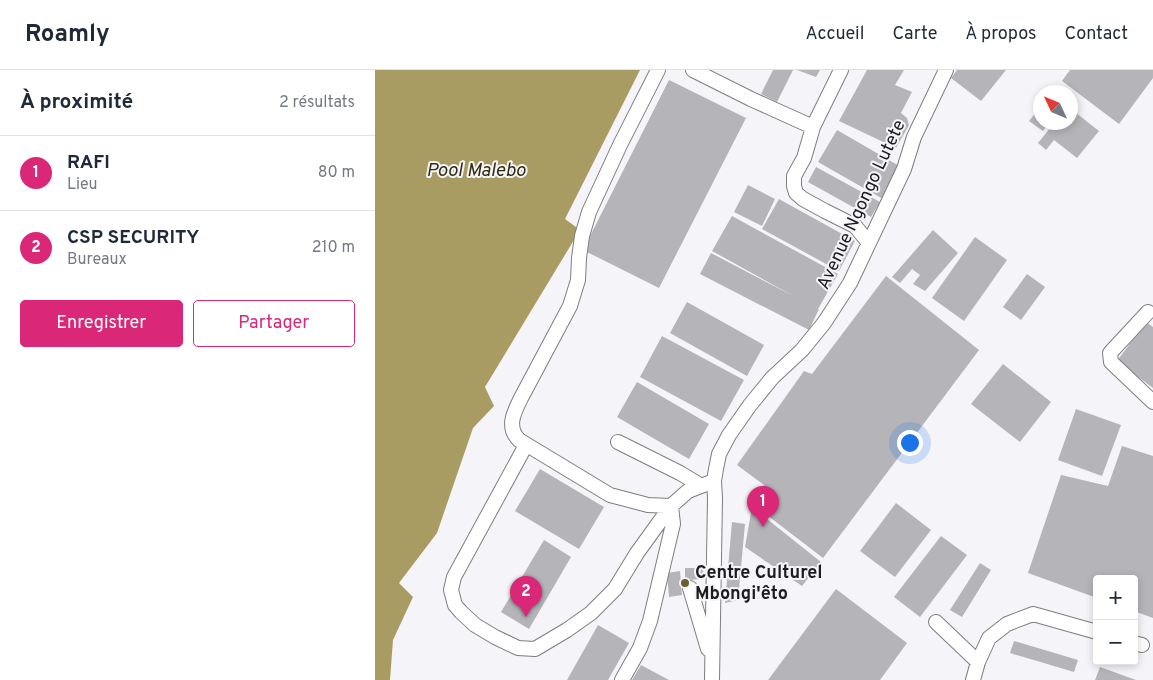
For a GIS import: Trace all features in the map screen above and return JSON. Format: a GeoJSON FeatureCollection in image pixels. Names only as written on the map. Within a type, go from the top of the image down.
{"type":"FeatureCollection","features":[{"type":"Feature","properties":{"kind":"street"},"geometry":{"type":"LineString","coordinates":[[659,70],[620,145],[589,212],[582,236],[578,280],[570,306],[514,412],[512,425],[514,435],[526,445],[610,496],[648,506],[671,506]]}},
{"type":"Feature","properties":{"kind":"street"},"geometry":{"type":"LineString","coordinates":[[693,70],[813,127]]}},
{"type":"Feature","properties":{"kind":"street"},"geometry":{"type":"LineString","coordinates":[[841,70],[813,127],[795,176],[794,186],[797,193],[803,199],[855,226],[869,243]]}},
{"type":"Feature","properties":{"kind":"street","name":"Avenue Ngongo Lutete"},"geometry":{"type":"LineString","coordinates":[[712,680],[714,481],[719,454],[729,435],[750,405],[772,378],[802,350],[824,323],[850,283],[904,169],[914,137],[946,70]]}},
{"type":"Feature","properties":{"kind":"street"},"geometry":{"type":"LineString","coordinates":[[1148,312],[1110,353],[1111,362],[1153,402]]}},
{"type":"Feature","properties":{"kind":"street"},"geometry":{"type":"LineString","coordinates":[[618,442],[700,485]]}},
{"type":"Feature","properties":{"kind":"street"},"geometry":{"type":"LineString","coordinates":[[526,445],[454,577],[451,590],[455,605],[475,625],[518,648],[535,649],[567,630],[591,612],[615,589],[637,553],[671,506],[688,491],[714,481]]}},
{"type":"Feature","properties":{"kind":"street"},"geometry":{"type":"LineString","coordinates":[[622,680],[640,648],[650,621],[673,524],[671,506]]}},
{"type":"Feature","properties":{"kind":"street"},"geometry":{"type":"LineString","coordinates":[[690,588],[713,664]]}},
{"type":"Feature","properties":{"kind":"street"},"geometry":{"type":"LineString","coordinates":[[973,680],[989,638],[1007,624],[1033,614],[1093,631]]}},
{"type":"Feature","properties":{"kind":"street"},"geometry":{"type":"LineString","coordinates":[[936,622],[979,662]]}},
{"type":"Feature","properties":{"kind":"water","name":"Pool Malebo"},"geometry":{"type":"Polygon","coordinates":[[[375,70],[640,70],[565,219],[580,230],[485,387],[494,406],[473,428],[437,533],[399,583],[413,597],[393,640],[390,680],[375,680],[375,70]]]}},
{"type":"Feature","properties":{"kind":"building"},"geometry":{"type":"Polygon","coordinates":[[[773,70],[793,70],[777,102],[761,94],[773,70]]]}},
{"type":"Feature","properties":{"kind":"building"},"geometry":{"type":"Polygon","coordinates":[[[797,70],[820,70],[816,77],[797,70]]]}},
{"type":"Feature","properties":{"kind":"building"},"geometry":{"type":"Polygon","coordinates":[[[867,70],[904,70],[895,85],[912,92],[901,113],[907,118],[909,125],[896,148],[839,121],[867,70]]]}},
{"type":"Feature","properties":{"kind":"building"},"geometry":{"type":"Polygon","coordinates":[[[957,70],[1006,70],[981,101],[951,78],[957,70]]]}},
{"type":"Feature","properties":{"kind":"building"},"geometry":{"type":"Polygon","coordinates":[[[1070,70],[1153,70],[1153,78],[1119,124],[1078,93],[1078,85],[1067,85],[1062,81],[1070,70]]]}},
{"type":"Feature","properties":{"kind":"building"},"geometry":{"type":"Polygon","coordinates":[[[669,80],[746,118],[659,288],[583,250],[669,80]]]}},
{"type":"Feature","properties":{"kind":"building"},"geometry":{"type":"Polygon","coordinates":[[[1078,114],[1099,131],[1077,158],[1054,140],[1046,150],[1038,143],[1049,130],[1078,130],[1078,114]]]}},
{"type":"Feature","properties":{"kind":"building"},"geometry":{"type":"Polygon","coordinates":[[[1033,116],[1033,124],[1029,121],[1033,116]]]}},
{"type":"Feature","properties":{"kind":"building"},"geometry":{"type":"Polygon","coordinates":[[[837,130],[901,167],[883,199],[818,162],[837,130]]]}},
{"type":"Feature","properties":{"kind":"building"},"geometry":{"type":"Polygon","coordinates":[[[816,167],[880,202],[871,217],[808,182],[816,167]]]}},
{"type":"Feature","properties":{"kind":"building"},"geometry":{"type":"Polygon","coordinates":[[[748,185],[775,199],[762,226],[734,212],[748,185]]]}},
{"type":"Feature","properties":{"kind":"building"},"geometry":{"type":"Polygon","coordinates":[[[779,199],[855,241],[839,271],[762,229],[779,199]]]}},
{"type":"Feature","properties":{"kind":"building"},"geometry":{"type":"Polygon","coordinates":[[[732,216],[838,274],[818,309],[809,330],[700,274],[711,253],[797,298],[712,251],[732,216]]]}},
{"type":"Feature","properties":{"kind":"building"},"geometry":{"type":"Polygon","coordinates":[[[933,230],[958,253],[925,291],[913,284],[920,275],[912,269],[900,283],[892,277],[933,230]]]}},
{"type":"Feature","properties":{"kind":"building"},"geometry":{"type":"Polygon","coordinates":[[[975,237],[1007,260],[964,321],[932,298],[975,237]]]}},
{"type":"Feature","properties":{"kind":"building"},"geometry":{"type":"Polygon","coordinates":[[[1027,274],[1045,287],[1021,320],[1003,307],[1027,274]]]}},
{"type":"Feature","properties":{"kind":"building"},"geometry":{"type":"Polygon","coordinates":[[[886,276],[979,350],[823,558],[755,506],[764,485],[737,465],[804,371],[812,374],[886,276]]]}},
{"type":"Feature","properties":{"kind":"building"},"geometry":{"type":"Polygon","coordinates":[[[687,302],[764,345],[747,376],[670,333],[687,302]]]}},
{"type":"Feature","properties":{"kind":"building"},"geometry":{"type":"Polygon","coordinates":[[[1146,322],[1153,327],[1153,388],[1117,361],[1146,322]]]}},
{"type":"Feature","properties":{"kind":"building"},"geometry":{"type":"Polygon","coordinates":[[[662,336],[744,380],[721,421],[640,377],[662,336]]]}},
{"type":"Feature","properties":{"kind":"building"},"geometry":{"type":"Polygon","coordinates":[[[1003,364],[1051,402],[1020,442],[971,404],[1003,364]]]}},
{"type":"Feature","properties":{"kind":"building"},"geometry":{"type":"Polygon","coordinates":[[[637,382],[709,424],[689,459],[617,417],[637,382]]]}},
{"type":"Feature","properties":{"kind":"building"},"geometry":{"type":"Polygon","coordinates":[[[1076,409],[1121,425],[1102,476],[1058,460],[1076,409]]]}},
{"type":"Feature","properties":{"kind":"building"},"geometry":{"type":"Polygon","coordinates":[[[1122,446],[1153,456],[1153,618],[1138,612],[1138,575],[1093,575],[1093,597],[1028,573],[1061,475],[1108,486],[1122,446]]]}},
{"type":"Feature","properties":{"kind":"building"},"geometry":{"type":"Polygon","coordinates":[[[540,469],[604,507],[579,549],[515,511],[540,469]]]}},
{"type":"Feature","properties":{"kind":"building"},"geometry":{"type":"Polygon","coordinates":[[[896,503],[931,530],[895,577],[860,551],[896,503]]]}},
{"type":"Feature","properties":{"kind":"building"},"geometry":{"type":"Polygon","coordinates":[[[752,507],[821,562],[802,586],[745,547],[752,507]]]}},
{"type":"Feature","properties":{"kind":"building"},"geometry":{"type":"Polygon","coordinates":[[[732,522],[745,524],[738,600],[725,603],[732,522]]]}},
{"type":"Feature","properties":{"kind":"building"},"geometry":{"type":"Polygon","coordinates":[[[941,536],[967,555],[920,617],[894,597],[941,536]]]}},
{"type":"Feature","properties":{"kind":"building"},"geometry":{"type":"Polygon","coordinates":[[[544,540],[571,557],[529,629],[501,612],[544,540]]]}},
{"type":"Feature","properties":{"kind":"building"},"geometry":{"type":"Polygon","coordinates":[[[980,563],[991,570],[962,617],[950,610],[980,563]]]}},
{"type":"Feature","properties":{"kind":"building"},"geometry":{"type":"Polygon","coordinates":[[[685,568],[703,568],[704,579],[685,580],[685,568]]]}},
{"type":"Feature","properties":{"kind":"building"},"geometry":{"type":"Polygon","coordinates":[[[680,571],[682,595],[669,597],[667,573],[680,571]]]}},
{"type":"Feature","properties":{"kind":"building"},"geometry":{"type":"Polygon","coordinates":[[[836,589],[907,643],[880,680],[768,680],[836,589]]]}},
{"type":"Feature","properties":{"kind":"building"},"geometry":{"type":"Polygon","coordinates":[[[598,625],[629,643],[608,680],[567,680],[598,625]]]}},
{"type":"Feature","properties":{"kind":"building"},"geometry":{"type":"Polygon","coordinates":[[[1014,641],[1078,660],[1074,672],[1010,653],[1014,641]]]}},
{"type":"Feature","properties":{"kind":"building"},"geometry":{"type":"Polygon","coordinates":[[[641,665],[669,680],[632,680],[641,665]]]}},
{"type":"Feature","properties":{"kind":"building"},"geometry":{"type":"Polygon","coordinates":[[[1100,667],[1136,680],[1095,680],[1100,667]]]}},
{"type":"Feature","properties":{"kind":"place","name":"RAFI"},"geometry":{"type":"Point","coordinates":[763,527]}},
{"type":"Feature","properties":{"kind":"place","name":"Centre Culturel Mbongi'êto"},"geometry":{"type":"Point","coordinates":[685,583]}},
{"type":"Feature","properties":{"kind":"place","name":"CSP SECURITY"},"geometry":{"type":"Point","coordinates":[526,617]}}]}
